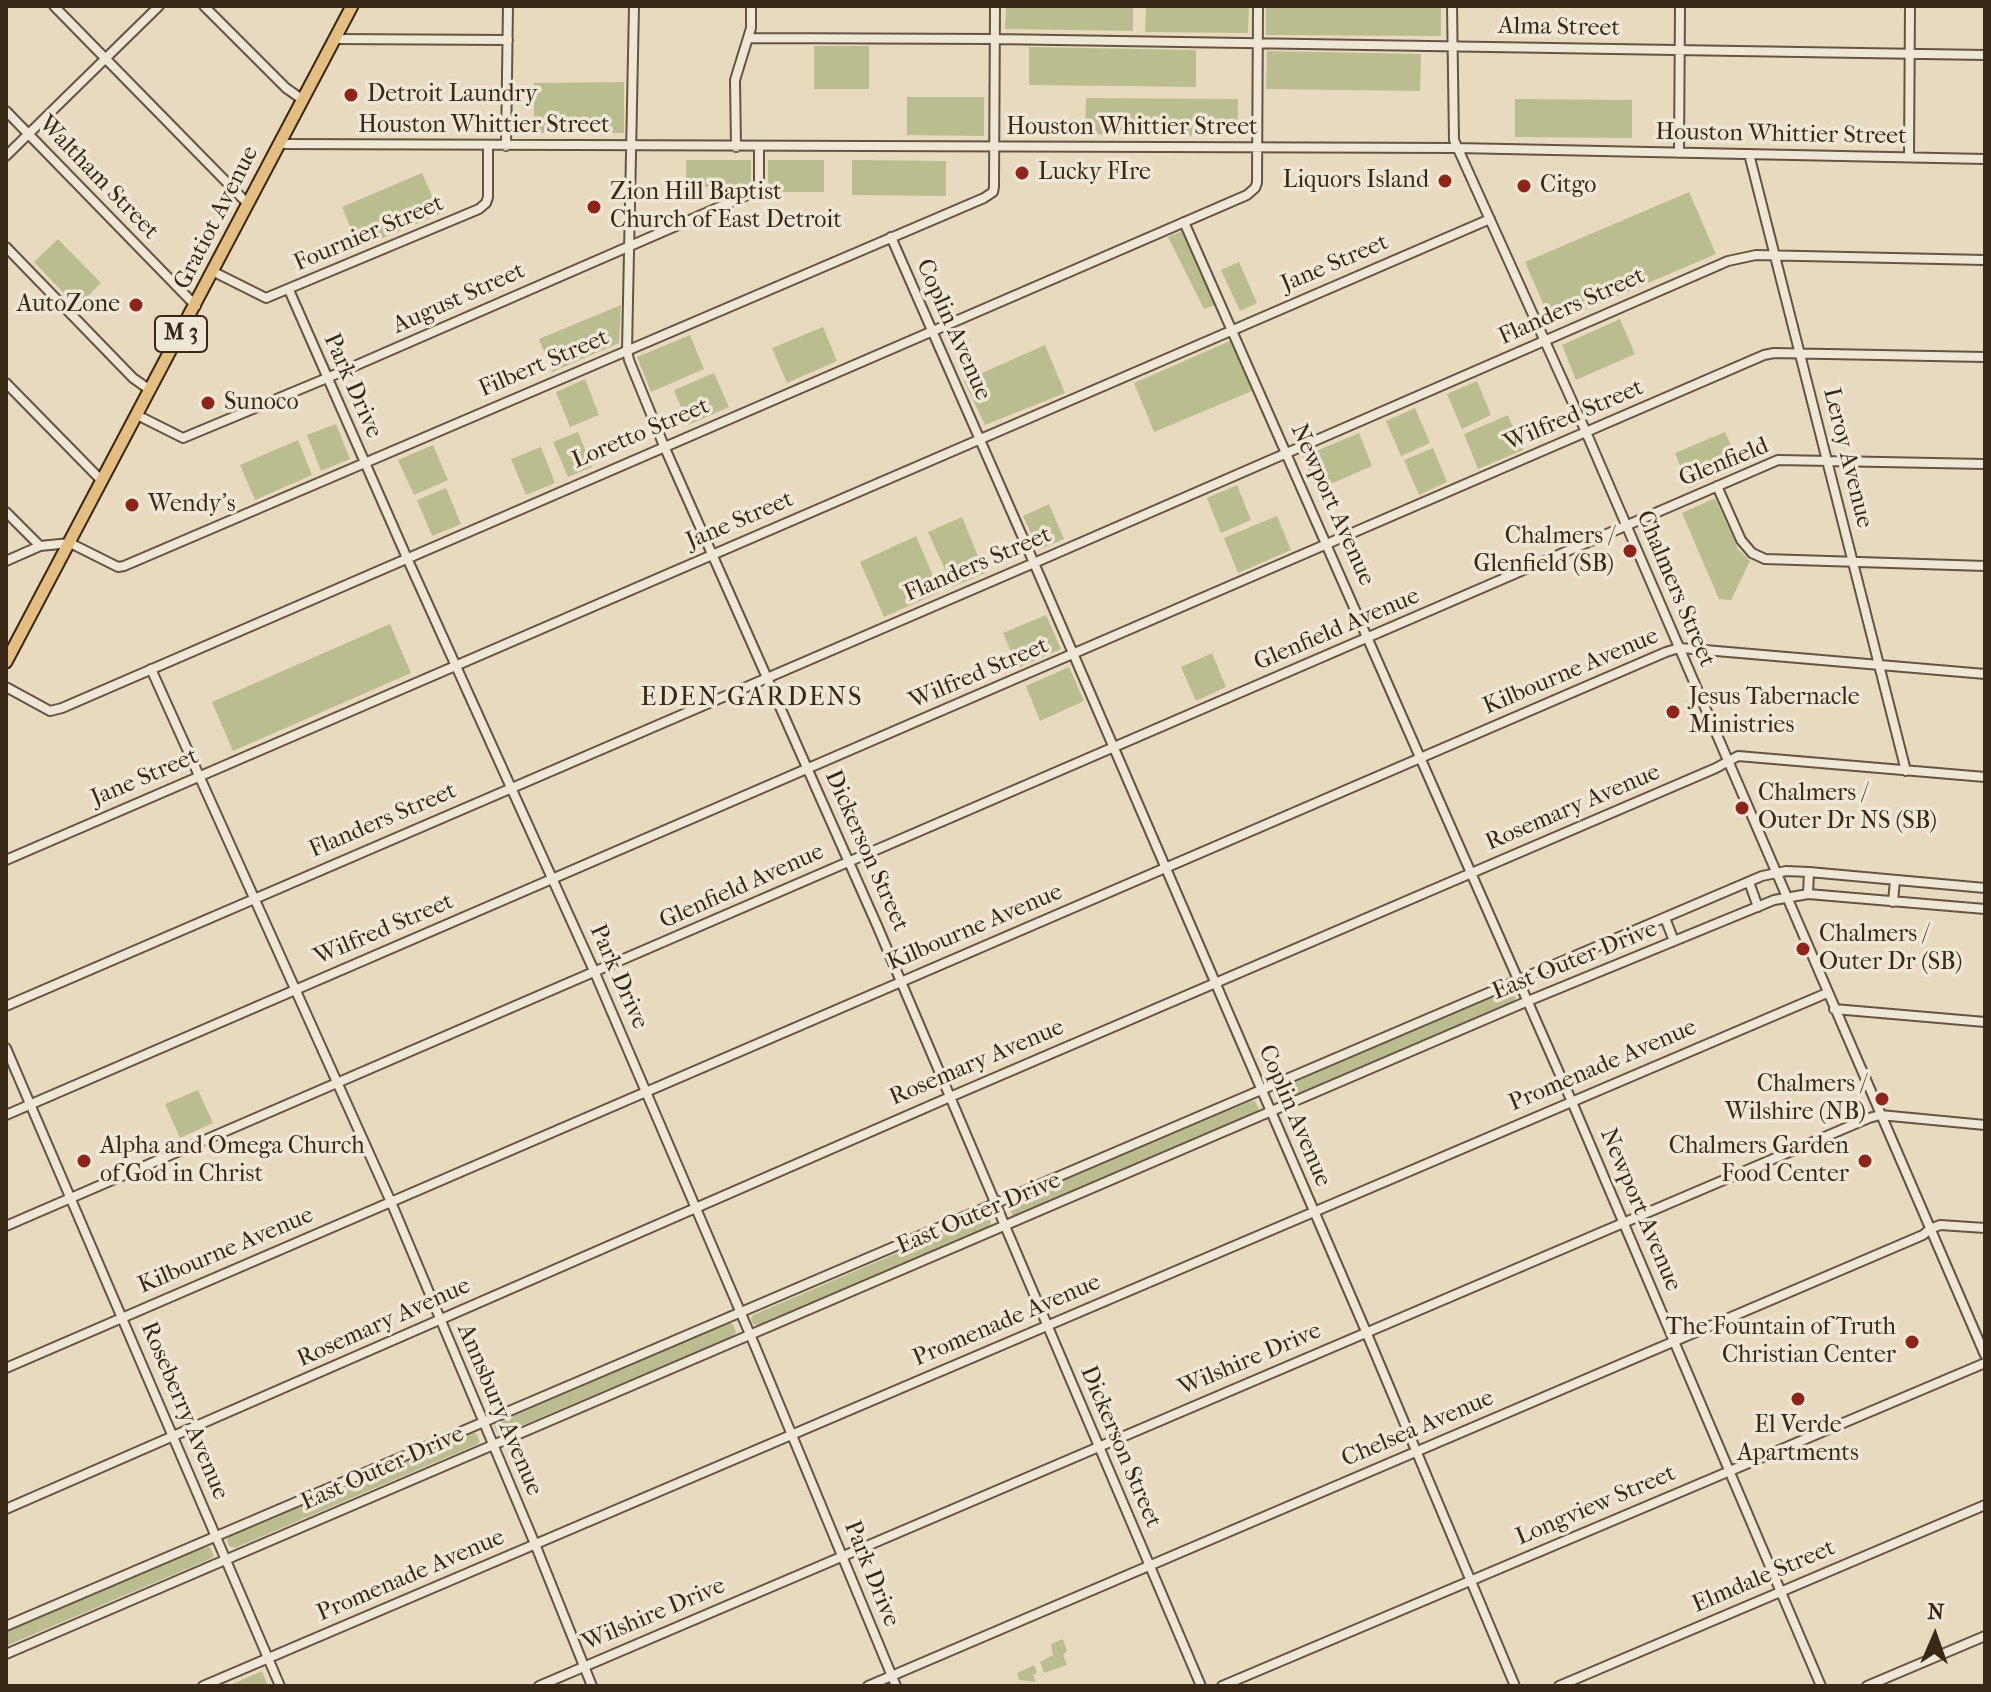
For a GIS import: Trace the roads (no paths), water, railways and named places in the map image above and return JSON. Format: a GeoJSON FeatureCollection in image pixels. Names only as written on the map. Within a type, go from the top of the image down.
{"type":"FeatureCollection","features":[{"type":"Feature","properties":{"kind":"main road","name":"Gratiot Avenue"},"geometry":{"type":"LineString","coordinates":[[6,662],[352,6]]}},
{"type":"Feature","properties":{"kind":"street"},"geometry":{"type":"LineString","coordinates":[[54,6],[248,204]]}},
{"type":"Feature","properties":{"kind":"street"},"geometry":{"type":"LineString","coordinates":[[6,156],[159,6]]}},
{"type":"Feature","properties":{"kind":"street"},"geometry":{"type":"LineString","coordinates":[[204,6],[286,88],[303,100]]}},
{"type":"Feature","properties":{"kind":"street"},"geometry":{"type":"LineString","coordinates":[[506,146],[508,6]]}},
{"type":"Feature","properties":{"kind":"street","name":"Dickerson Street"},"geometry":{"type":"LineString","coordinates":[[634,6],[627,350],[664,446],[849,862],[1201,1686]]}},
{"type":"Feature","properties":{"kind":"street"},"geometry":{"type":"LineString","coordinates":[[736,147],[735,80],[748,38],[751,6]]}},
{"type":"Feature","properties":{"kind":"street"},"geometry":{"type":"LineString","coordinates":[[993,147],[995,6]]}},
{"type":"Feature","properties":{"kind":"street"},"geometry":{"type":"LineString","coordinates":[[1257,149],[1258,6]]}},
{"type":"Feature","properties":{"kind":"street","name":"Chalmers Street"},"geometry":{"type":"LineString","coordinates":[[1452,6],[1453,136],[1457,148],[1586,432],[1985,1355]]}},
{"type":"Feature","properties":{"kind":"street"},"geometry":{"type":"LineString","coordinates":[[1679,153],[1680,6]]}},
{"type":"Feature","properties":{"kind":"street"},"geometry":{"type":"LineString","coordinates":[[1909,157],[1910,6]]}},
{"type":"Feature","properties":{"kind":"street","name":"Alma Street"},"geometry":{"type":"LineString","coordinates":[[748,38],[1985,55]]}},
{"type":"Feature","properties":{"kind":"street"},"geometry":{"type":"LineString","coordinates":[[335,39],[508,40]]}},
{"type":"Feature","properties":{"kind":"street","name":"Waltham Street"},"geometry":{"type":"LineString","coordinates":[[6,111],[196,306]]}},
{"type":"Feature","properties":{"kind":"street","name":"Houston Whittier Street"},"geometry":{"type":"LineString","coordinates":[[280,144],[1457,148],[1985,159]]}},
{"type":"Feature","properties":{"kind":"street","name":"Fournier Street"},"geometry":{"type":"LineString","coordinates":[[214,272],[266,298],[479,209],[488,197],[488,146]]}},
{"type":"Feature","properties":{"kind":"street","name":"August Street"},"geometry":{"type":"LineString","coordinates":[[137,415],[183,438],[327,378],[754,192],[759,185],[759,147]]}},
{"type":"Feature","properties":{"kind":"street","name":"Filbert Street"},"geometry":{"type":"LineString","coordinates":[[70,543],[118,567],[124,566],[365,464],[990,194],[994,187],[993,147]]}},
{"type":"Feature","properties":{"kind":"street","name":"Loretto Street"},"geometry":{"type":"LineString","coordinates":[[6,687],[35,705],[56,710],[1247,195],[1255,188],[1257,149]]}},
{"type":"Feature","properties":{"kind":"street","name":"Leroy Avenue"},"geometry":{"type":"LineString","coordinates":[[1749,154],[1906,771]]}},
{"type":"Feature","properties":{"kind":"street","name":"Jane Street"},"geometry":{"type":"LineString","coordinates":[[6,860],[1490,219]]}},
{"type":"Feature","properties":{"kind":"street","name":"Newport Avenue"},"geometry":{"type":"LineString","coordinates":[[1184,222],[1572,1102],[1821,1686]]}},
{"type":"Feature","properties":{"kind":"street","name":"Coplin Avenue"},"geometry":{"type":"LineString","coordinates":[[891,237],[1314,1211],[1515,1686]]}},
{"type":"Feature","properties":{"kind":"street"},"geometry":{"type":"LineString","coordinates":[[6,247],[133,378],[150,390]]}},
{"type":"Feature","properties":{"kind":"street","name":"Flanders Street"},"geometry":{"type":"LineString","coordinates":[[6,1006],[1728,261],[1748,256],[1985,260]]}},
{"type":"Feature","properties":{"kind":"street","name":"Park Drive"},"geometry":{"type":"LineString","coordinates":[[289,290],[647,1092],[896,1686]]}},
{"type":"Feature","properties":{"kind":"street","name":"Wilfred Street"},"geometry":{"type":"LineString","coordinates":[[6,1115],[1764,355],[1985,357]]}},
{"type":"Feature","properties":{"kind":"street"},"geometry":{"type":"LineString","coordinates":[[6,383],[102,481]]}},
{"type":"Feature","properties":{"kind":"street","name":"Glenfield"},"geometry":{"type":"LineString","coordinates":[[1627,526],[1778,460],[1985,464]]}},
{"type":"Feature","properties":{"kind":"street"},"geometry":{"type":"LineString","coordinates":[[1717,486],[1741,540],[1757,556],[1773,560],[1985,566]]}},
{"type":"Feature","properties":{"kind":"street"},"geometry":{"type":"LineString","coordinates":[[6,512],[40,546]]}},
{"type":"Feature","properties":{"kind":"street","name":"Glenfield Avenue"},"geometry":{"type":"LineString","coordinates":[[6,1226],[1627,526]]}},
{"type":"Feature","properties":{"kind":"street"},"geometry":{"type":"LineString","coordinates":[[6,561],[40,546],[70,543]]}},
{"type":"Feature","properties":{"kind":"street","name":"Kilbourne Avenue"},"geometry":{"type":"LineString","coordinates":[[6,1368],[1679,648],[1985,674]]}},
{"type":"Feature","properties":{"kind":"street","name":"Annsbury Avenue"},"geometry":{"type":"LineString","coordinates":[[151,669],[391,1202],[592,1686]]}},
{"type":"Feature","properties":{"kind":"street","name":"Rosemary Avenue"},"geometry":{"type":"LineString","coordinates":[[6,1509],[1738,756],[1985,777]]}},
{"type":"Feature","properties":{"kind":"street"},"geometry":{"type":"LineString","coordinates":[[1808,894],[1809,872]]}},
{"type":"Feature","properties":{"kind":"street","name":"East Outer Drive"},"geometry":{"type":"LineString","coordinates":[[6,1626],[1749,882],[1777,873],[1809,872],[1985,888]]}},
{"type":"Feature","properties":{"kind":"street"},"geometry":{"type":"LineString","coordinates":[[1893,902],[1895,880]]}},
{"type":"Feature","properties":{"kind":"street"},"geometry":{"type":"LineString","coordinates":[[1749,882],[1758,907]]}},
{"type":"Feature","properties":{"kind":"street","name":"East Outer Drive"},"geometry":{"type":"LineString","coordinates":[[6,1654],[1270,1111],[1758,907],[1786,897],[1808,894],[1985,909]]}},
{"type":"Feature","properties":{"kind":"street"},"geometry":{"type":"LineString","coordinates":[[1665,918],[1674,941]]}},
{"type":"Feature","properties":{"kind":"street","name":"Promenade Avenue"},"geometry":{"type":"LineString","coordinates":[[203,1686],[1827,993]]}},
{"type":"Feature","properties":{"kind":"street"},"geometry":{"type":"LineString","coordinates":[[1834,1009],[1985,1022]]}},
{"type":"Feature","properties":{"kind":"street","name":"Roseberry Avenue"},"geometry":{"type":"LineString","coordinates":[[6,1048],[280,1686]]}},
{"type":"Feature","properties":{"kind":"street","name":"Wilshire Drive"},"geometry":{"type":"LineString","coordinates":[[539,1686],[1880,1115],[1985,1125]]}},
{"type":"Feature","properties":{"kind":"street","name":"Chelsea Avenue"},"geometry":{"type":"LineString","coordinates":[[868,1686],[1923,1235],[1930,1229],[1940,1225],[1985,1228]]}},
{"type":"Feature","properties":{"kind":"street","name":"Longview Street"},"geometry":{"type":"LineString","coordinates":[[1222,1686],[1985,1363]]}},
{"type":"Feature","properties":{"kind":"street","name":"Elmdale Street"},"geometry":{"type":"LineString","coordinates":[[1559,1686],[1985,1505]]}},
{"type":"Feature","properties":{"kind":"street"},"geometry":{"type":"LineString","coordinates":[[1867,1686],[1985,1636]]}},
{"type":"Feature","properties":{"kind":"place","name":"Detroit Laundry"},"geometry":{"type":"Point","coordinates":[351,95]}},
{"type":"Feature","properties":{"kind":"place","name":"Lucky FIre"},"geometry":{"type":"Point","coordinates":[1022,173]}},
{"type":"Feature","properties":{"kind":"place","name":"Liquors Island"},"geometry":{"type":"Point","coordinates":[1445,181]}},
{"type":"Feature","properties":{"kind":"place","name":"Citgo"},"geometry":{"type":"Point","coordinates":[1524,186]}},
{"type":"Feature","properties":{"kind":"place","name":"Zion Hill Baptist Church of East Detroit"},"geometry":{"type":"Point","coordinates":[594,207]}},
{"type":"Feature","properties":{"kind":"place","name":"AutoZone"},"geometry":{"type":"Point","coordinates":[136,305]}},
{"type":"Feature","properties":{"kind":"place","name":"Sunoco"},"geometry":{"type":"Point","coordinates":[208,403]}},
{"type":"Feature","properties":{"kind":"place","name":"Wendy's"},"geometry":{"type":"Point","coordinates":[132,505]}},
{"type":"Feature","properties":{"kind":"place","name":"Chalmers / Glenfield (SB)"},"geometry":{"type":"Point","coordinates":[1630,551]}},
{"type":"Feature","properties":{"kind":"place","name":"Jesus Tabernacle Ministries"},"geometry":{"type":"Point","coordinates":[1673,712]}},
{"type":"Feature","properties":{"kind":"place","name":"Chalmers / Outer Dr NS (SB)"},"geometry":{"type":"Point","coordinates":[1742,808]}},
{"type":"Feature","properties":{"kind":"place","name":"Chalmers / Outer Dr (SB)"},"geometry":{"type":"Point","coordinates":[1803,949]}},
{"type":"Feature","properties":{"kind":"place","name":"Chalmers / Wilshire (NB)"},"geometry":{"type":"Point","coordinates":[1882,1099]}},
{"type":"Feature","properties":{"kind":"place","name":"Alpha and Omega Church of God in Christ"},"geometry":{"type":"Point","coordinates":[84,1161]}},
{"type":"Feature","properties":{"kind":"place","name":"Chalmers Garden Food Center"},"geometry":{"type":"Point","coordinates":[1865,1161]}},
{"type":"Feature","properties":{"kind":"place","name":"The Fountain of Truth Christian Center"},"geometry":{"type":"Point","coordinates":[1912,1342]}},
{"type":"Feature","properties":{"kind":"place","name":"El Verde Apartments"},"geometry":{"type":"Point","coordinates":[1798,1399]}},
{"type":"Feature","properties":{"kind":"district","name":"EDEN GARDENS"},"geometry":{"type":"Point","coordinates":[752,699]}}]}
